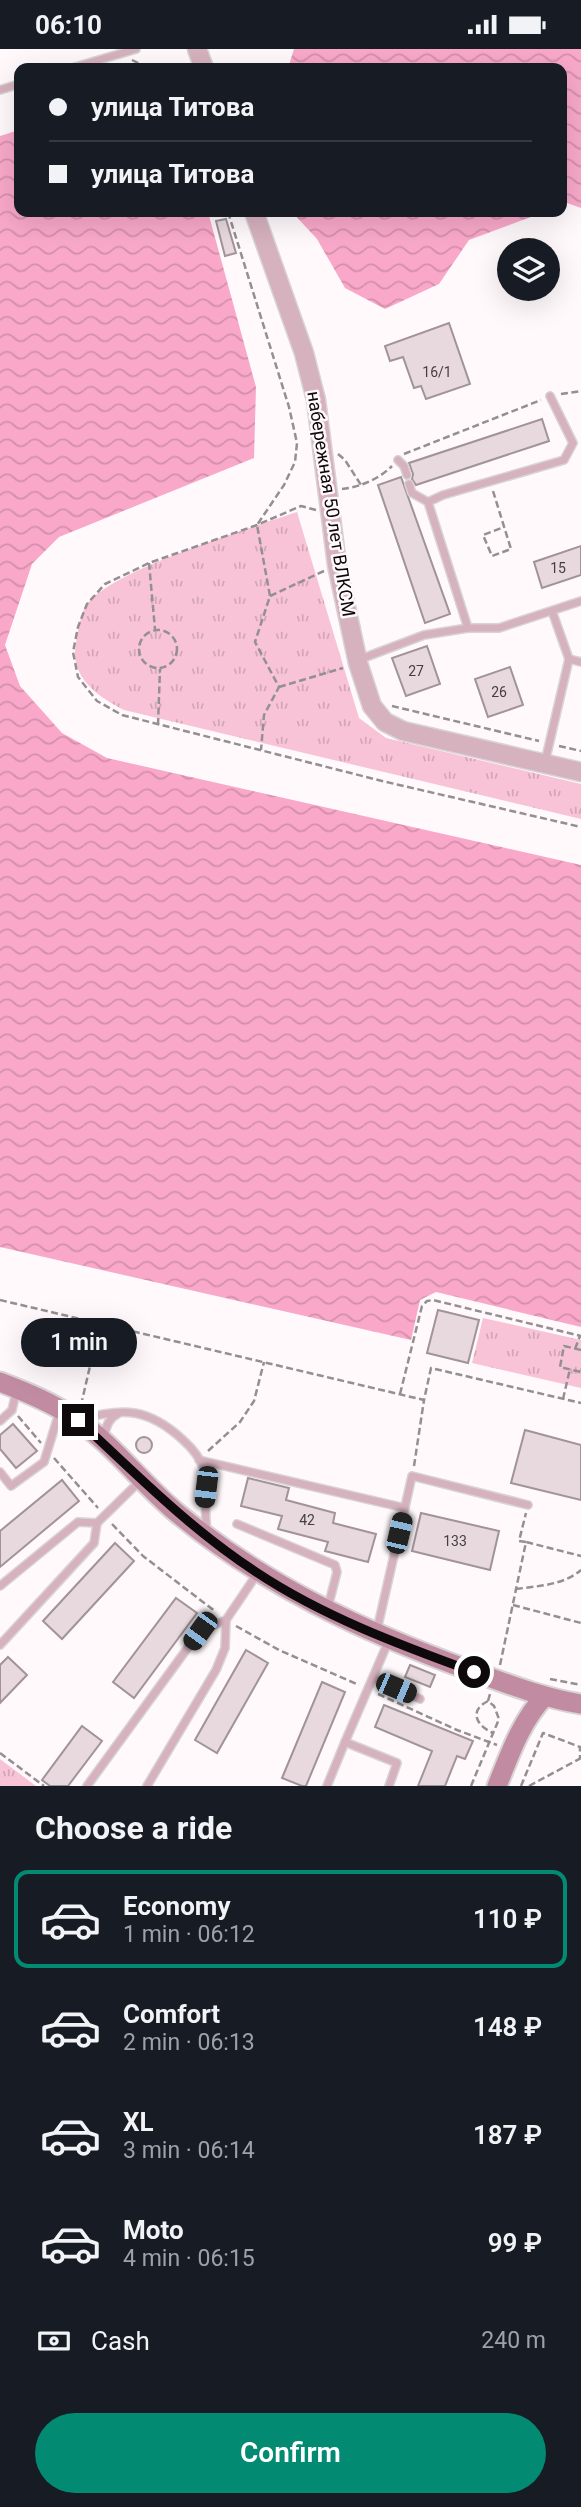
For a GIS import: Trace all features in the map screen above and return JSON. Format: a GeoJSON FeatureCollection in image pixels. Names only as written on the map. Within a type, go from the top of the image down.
{"type":"FeatureCollection","features":[{"type":"Feature","properties":{"kind":"main road"},"geometry":{"type":"LineString","coordinates":[[9,1386],[69,1415],[107,1446],[175,1512],[257,1573],[327,1611],[383,1637],[496,1680],[581,1704]]}},
{"type":"Feature","properties":{"kind":"main road"},"geometry":{"type":"LineString","coordinates":[[496,1786],[522,1727],[545,1696]]}},
{"type":"Feature","properties":{"kind":"street","name":"набережная 50 лет ВЛКСМ"},"geometry":{"type":"LineString","coordinates":[[256,217],[307,365],[316,400],[337,565],[358,663],[372,706],[385,722],[403,731],[581,772]]}},
{"type":"Feature","properties":{"kind":"lane"},"geometry":{"type":"LineString","coordinates":[[89,63],[136,49]]}},
{"type":"Feature","properties":{"kind":"lane"},"geometry":{"type":"LineString","coordinates":[[428,502],[443,495],[564,460],[573,443],[550,396]]}},
{"type":"Feature","properties":{"kind":"lane"},"geometry":{"type":"LineString","coordinates":[[398,460],[407,475]]}},
{"type":"Feature","properties":{"kind":"lane"},"geometry":{"type":"LineString","coordinates":[[409,484],[412,493],[428,502],[468,628]]}},
{"type":"Feature","properties":{"kind":"lane"},"geometry":{"type":"LineString","coordinates":[[358,663],[366,657],[424,635],[468,628],[499,628],[581,601]]}},
{"type":"Feature","properties":{"kind":"lane"},"geometry":{"type":"LineString","coordinates":[[545,763],[569,659],[552,611]]}},
{"type":"Feature","properties":{"kind":"lane"},"geometry":{"type":"LineString","coordinates":[[569,659],[581,662]]}},
{"type":"Feature","properties":{"kind":"lane"},"geometry":{"type":"LineString","coordinates":[[0,1422],[12,1409],[9,1386]]}},
{"type":"Feature","properties":{"kind":"lane"},"geometry":{"type":"LineString","coordinates":[[107,1446],[104,1434],[106,1425],[113,1416],[123,1411]]}},
{"type":"Feature","properties":{"kind":"lane"},"geometry":{"type":"LineString","coordinates":[[0,1472],[11,1486],[44,1462],[69,1415],[136,1412],[171,1429],[200,1459],[206,1487],[204,1517],[208,1538]]}},
{"type":"Feature","properties":{"kind":"lane"},"geometry":{"type":"LineString","coordinates":[[200,1459],[405,1508]]}},
{"type":"Feature","properties":{"kind":"lane"},"geometry":{"type":"LineString","coordinates":[[327,1786],[373,1678],[412,1476],[528,1505]]}},
{"type":"Feature","properties":{"kind":"lane"},"geometry":{"type":"LineString","coordinates":[[0,1646],[94,1543],[97,1523],[142,1480]]}},
{"type":"Feature","properties":{"kind":"lane"},"geometry":{"type":"LineString","coordinates":[[0,1586],[78,1522],[97,1523]]}},
{"type":"Feature","properties":{"kind":"lane"},"geometry":{"type":"LineString","coordinates":[[237,1524],[335,1565],[337,1572],[327,1611]]}},
{"type":"Feature","properties":{"kind":"lane"},"geometry":{"type":"LineString","coordinates":[[147,1786],[216,1670],[225,1649],[226,1620],[257,1573]]}},
{"type":"Feature","properties":{"kind":"lane"},"geometry":{"type":"LineString","coordinates":[[87,1786],[200,1631],[226,1620]]}},
{"type":"Feature","properties":{"kind":"lane"},"geometry":{"type":"LineString","coordinates":[[373,1678],[420,1699]]}},
{"type":"Feature","properties":{"kind":"lane"},"geometry":{"type":"LineString","coordinates":[[345,1742],[397,1763],[388,1786]]}},
{"type":"Feature","properties":{"kind":"path"},"geometry":{"type":"LineString","coordinates":[[230,217],[289,407],[297,443],[295,461],[284,485],[257,525],[270,596],[255,642],[279,687]]}},
{"type":"Feature","properties":{"kind":"path"},"geometry":{"type":"LineString","coordinates":[[328,491],[356,488],[384,474],[404,454],[550,396],[581,391]]}},
{"type":"Feature","properties":{"kind":"path"},"geometry":{"type":"LineString","coordinates":[[490,481],[511,549],[492,556],[483,535],[504,527]]}},
{"type":"Feature","properties":{"kind":"path"},"geometry":{"type":"LineString","coordinates":[[330,515],[301,506],[257,525],[149,563],[105,584],[87,604],[78,627],[73,652],[78,677],[97,701],[122,715],[581,828]]}},
{"type":"Feature","properties":{"kind":"path"},"geometry":{"type":"LineString","coordinates":[[149,563],[156,629]]}},
{"type":"Feature","properties":{"kind":"path"},"geometry":{"type":"LineString","coordinates":[[270,596],[337,565]]}},
{"type":"Feature","properties":{"kind":"path"},"geometry":{"type":"LineString","coordinates":[[156,629],[171,635],[177,647],[174,660],[160,669],[145,662],[139,650],[142,636],[156,629]]}},
{"type":"Feature","properties":{"kind":"path"},"geometry":{"type":"LineString","coordinates":[[261,750],[264,715],[279,687],[358,663]]}},
{"type":"Feature","properties":{"kind":"path"},"geometry":{"type":"LineString","coordinates":[[158,725],[160,669]]}},
{"type":"Feature","properties":{"kind":"path"},"geometry":{"type":"LineString","coordinates":[[382,704],[581,751]]}},
{"type":"Feature","properties":{"kind":"path"},"geometry":{"type":"LineString","coordinates":[[0,1300],[424,1400]]}},
{"type":"Feature","properties":{"kind":"path"},"geometry":{"type":"LineString","coordinates":[[400,1394],[422,1305],[427,1301],[433,1300],[581,1336],[575,1349]]}},
{"type":"Feature","properties":{"kind":"path"},"geometry":{"type":"LineString","coordinates":[[69,1415],[100,1323]]}},
{"type":"Feature","properties":{"kind":"path"},"geometry":{"type":"LineString","coordinates":[[581,1350],[564,1346],[560,1367],[581,1372]]}},
{"type":"Feature","properties":{"kind":"path"},"geometry":{"type":"LineString","coordinates":[[200,1459],[240,1422],[254,1401],[264,1362]]}},
{"type":"Feature","properties":{"kind":"path"},"geometry":{"type":"LineString","coordinates":[[412,1476],[431,1368],[581,1403]]}},
{"type":"Feature","properties":{"kind":"path"},"geometry":{"type":"LineString","coordinates":[[563,1399],[570,1369]]}},
{"type":"Feature","properties":{"kind":"path"},"geometry":{"type":"LineString","coordinates":[[528,1505],[519,1541],[581,1556]]}},
{"type":"Feature","properties":{"kind":"path"},"geometry":{"type":"LineString","coordinates":[[494,1733],[482,1728],[477,1721],[477,1712],[482,1704],[488,1701],[496,1680],[526,1542]]}},
{"type":"Feature","properties":{"kind":"path"},"geometry":{"type":"LineString","coordinates":[[516,1589],[572,1578],[581,1570]]}},
{"type":"Feature","properties":{"kind":"path"},"geometry":{"type":"LineString","coordinates":[[513,1605],[581,1623]]}},
{"type":"Feature","properties":{"kind":"path"},"geometry":{"type":"LineString","coordinates":[[471,1786],[499,1719],[494,1706],[488,1701]]}},
{"type":"Feature","properties":{"kind":"path"},"geometry":{"type":"LineString","coordinates":[[521,1786],[544,1733],[580,1747],[581,1758],[528,1786]]}},
{"type":"Feature","properties":{"kind":"path"},"geometry":{"type":"LineString","coordinates":[[0,1753],[44,1786]]}},
{"type":"Feature","properties":{"kind":"green space"},"geometry":{"type":"Polygon","coordinates":[[[297,512],[359,718],[386,738],[581,784],[581,819],[124,710],[96,692],[81,676],[75,655],[80,620],[85,607],[98,593],[150,565],[297,512]]]}},
{"type":"Feature","properties":{"kind":"green space"},"geometry":{"type":"Polygon","coordinates":[[[483,1318],[581,1340],[581,1388],[472,1363],[483,1318]]]}},
{"type":"Feature","properties":{"kind":"green space"},"geometry":{"type":"Polygon","coordinates":[[[0,1759],[36,1786],[0,1786],[0,1759]]]}},
{"type":"Feature","properties":{"kind":"water"},"geometry":{"type":"Polygon","coordinates":[[[294,49],[581,49],[581,208],[567,203],[567,63],[290,63],[294,49]]]}},
{"type":"Feature","properties":{"kind":"water"},"geometry":{"type":"Polygon","coordinates":[[[14,132],[14,217],[209,217],[256,387],[254,458],[59,537],[32,564],[5,645],[20,686],[62,733],[107,758],[581,865],[581,1327],[436,1292],[420,1300],[411,1340],[0,1247],[0,136],[14,132]]]}},
{"type":"Feature","properties":{"kind":"water"},"geometry":{"type":"Polygon","coordinates":[[[297,217],[531,217],[469,240],[439,284],[385,309],[345,288],[317,239],[297,217]]]}},
{"type":"Feature","properties":{"kind":"building"},"geometry":{"type":"Polygon","coordinates":[[[226,219],[236,253],[225,256],[216,221],[226,219]]]}},
{"type":"Feature","properties":{"kind":"building"},"geometry":{"type":"Polygon","coordinates":[[[449,323],[470,384],[426,399],[421,386],[414,388],[403,357],[390,361],[385,346],[449,323]]]}},
{"type":"Feature","properties":{"kind":"building"},"geometry":{"type":"Polygon","coordinates":[[[542,419],[549,441],[416,485],[412,479],[409,463],[542,419]]]}},
{"type":"Feature","properties":{"kind":"building"},"geometry":{"type":"Polygon","coordinates":[[[401,477],[450,614],[425,623],[378,485],[401,477]]]}},
{"type":"Feature","properties":{"kind":"building"},"geometry":{"type":"Polygon","coordinates":[[[581,546],[581,575],[542,588],[534,562],[581,546]]]}},
{"type":"Feature","properties":{"kind":"building"},"geometry":{"type":"Polygon","coordinates":[[[427,646],[440,684],[406,696],[392,658],[427,646]]]}},
{"type":"Feature","properties":{"kind":"building"},"geometry":{"type":"Polygon","coordinates":[[[510,667],[523,705],[488,717],[475,679],[510,667]]]}},
{"type":"Feature","properties":{"kind":"building"},"geometry":{"type":"Polygon","coordinates":[[[438,1310],[479,1320],[468,1363],[427,1353],[438,1310]]]}},
{"type":"Feature","properties":{"kind":"building"},"geometry":{"type":"Polygon","coordinates":[[[13,1424],[37,1451],[16,1468],[0,1449],[0,1435],[13,1424]]]}},
{"type":"Feature","properties":{"kind":"building"},"geometry":{"type":"Polygon","coordinates":[[[525,1430],[581,1445],[581,1500],[511,1483],[525,1430]]]}},
{"type":"Feature","properties":{"kind":"building"},"geometry":{"type":"Polygon","coordinates":[[[144,1437],[150,1439],[150,1451],[144,1453],[138,1451],[136,1445],[138,1439],[144,1437]]]}},
{"type":"Feature","properties":{"kind":"building"},"geometry":{"type":"Polygon","coordinates":[[[248,1478],[289,1488],[286,1500],[335,1513],[333,1523],[376,1534],[368,1562],[325,1551],[328,1542],[278,1529],[282,1516],[241,1506],[248,1478]]]}},
{"type":"Feature","properties":{"kind":"building"},"geometry":{"type":"Polygon","coordinates":[[[62,1480],[79,1501],[0,1567],[0,1531],[62,1480]]]}},
{"type":"Feature","properties":{"kind":"building"},"geometry":{"type":"Polygon","coordinates":[[[421,1513],[499,1531],[490,1570],[412,1551],[421,1513]]]}},
{"type":"Feature","properties":{"kind":"building"},"geometry":{"type":"Polygon","coordinates":[[[115,1543],[134,1561],[62,1639],[43,1621],[115,1543]]]}},
{"type":"Feature","properties":{"kind":"building"},"geometry":{"type":"Polygon","coordinates":[[[176,1598],[197,1613],[134,1698],[113,1682],[176,1598]]]}},
{"type":"Feature","properties":{"kind":"building"},"geometry":{"type":"Polygon","coordinates":[[[246,1650],[268,1663],[217,1753],[195,1740],[246,1650]]]}},
{"type":"Feature","properties":{"kind":"building"},"geometry":{"type":"Polygon","coordinates":[[[8,1657],[27,1675],[0,1703],[0,1665],[8,1657]]]}},
{"type":"Feature","properties":{"kind":"building"},"geometry":{"type":"Polygon","coordinates":[[[410,1665],[435,1675],[430,1687],[405,1677],[410,1665]]]}},
{"type":"Feature","properties":{"kind":"building"},"geometry":{"type":"Polygon","coordinates":[[[322,1682],[345,1692],[306,1786],[302,1786],[282,1778],[322,1682]]]}},
{"type":"Feature","properties":{"kind":"building"},"geometry":{"type":"Polygon","coordinates":[[[384,1705],[473,1741],[465,1759],[457,1756],[445,1786],[418,1786],[432,1751],[375,1727],[384,1705]]]}},
{"type":"Feature","properties":{"kind":"building"},"geometry":{"type":"Polygon","coordinates":[[[82,1726],[102,1741],[68,1786],[50,1786],[42,1780],[82,1726]]]}},
{"type":"Feature","properties":{"kind":"route"},"geometry":{"type":"LineString","coordinates":[[78,1420],[175,1512],[257,1573],[316,1606],[376,1634],[474,1672]]}}]}
